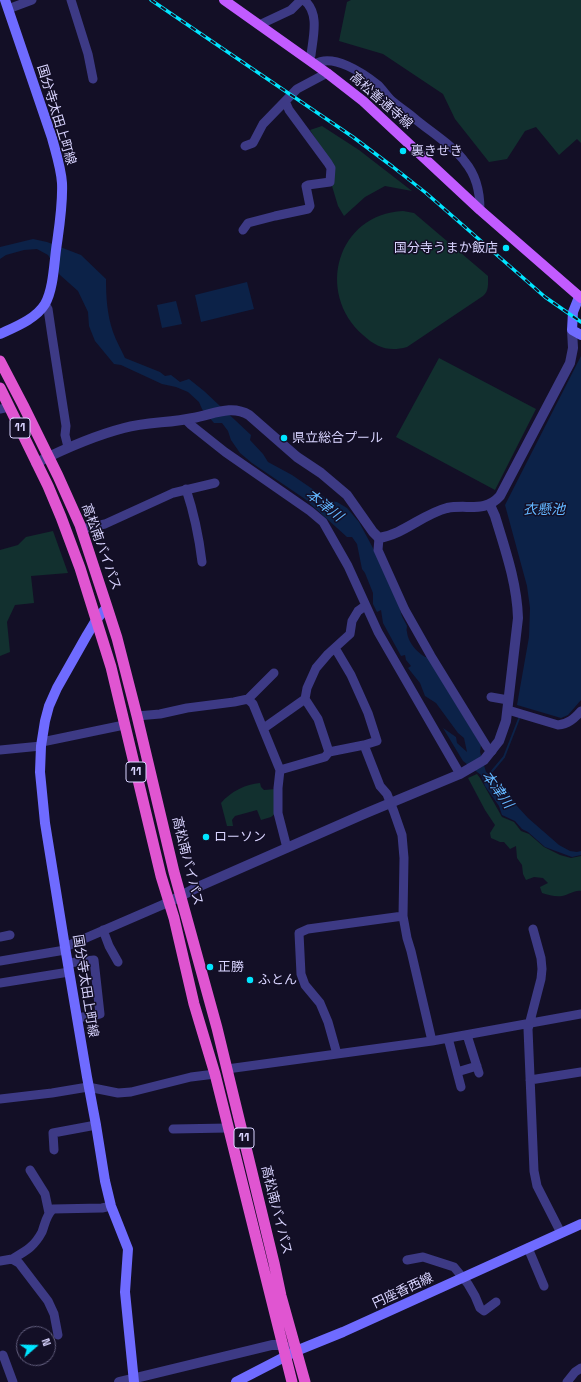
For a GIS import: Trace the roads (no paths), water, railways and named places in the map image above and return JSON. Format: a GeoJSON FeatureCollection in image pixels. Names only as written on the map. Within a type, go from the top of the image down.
{"type":"FeatureCollection","features":[{"type":"Feature","properties":{"kind":"highway","name":"高松南バイパス"},"geometry":{"type":"LineString","coordinates":[[0,361],[49,457],[81,529],[107,607],[137,716],[180,896],[227,1069],[281,1296],[305,1382]]}},
{"type":"Feature","properties":{"kind":"highway","name":"高松南バイパス"},"geometry":{"type":"LineString","coordinates":[[0,388],[5,408],[48,486],[61,517],[80,568],[111,668],[161,876],[169,902],[194,1004],[215,1074],[292,1382]]}},
{"type":"Feature","properties":{"kind":"main road","name":"高松善通寺線"},"geometry":{"type":"LineString","coordinates":[[224,0],[312,62],[363,101],[465,194],[480,210],[580,298]]}},
{"type":"Feature","properties":{"kind":"main road","name":"国分寺太田上町線"},"geometry":{"type":"LineString","coordinates":[[5,6],[52,138],[62,182],[57,244],[52,279],[45,304]]}},
{"type":"Feature","properties":{"kind":"main road"},"geometry":{"type":"LineString","coordinates":[[580,298],[573,312],[572,330],[581,336]]}},
{"type":"Feature","properties":{"kind":"main road"},"geometry":{"type":"LineString","coordinates":[[0,334],[35,315],[45,304]]}},
{"type":"Feature","properties":{"kind":"main road","name":"国分寺太田上町線"},"geometry":{"type":"LineString","coordinates":[[107,607],[96,620],[57,688],[52,700],[45,721],[40,772],[45,823],[68,968],[105,1181],[111,1206],[128,1249],[125,1292],[134,1380]]}},
{"type":"Feature","properties":{"kind":"main road","name":"円座香西線"},"geometry":{"type":"LineString","coordinates":[[236,1382],[296,1351],[343,1332],[581,1224]]}},
{"type":"Feature","properties":{"kind":"street"},"geometry":{"type":"LineString","coordinates":[[5,6],[32,0]]}},
{"type":"Feature","properties":{"kind":"street"},"geometry":{"type":"LineString","coordinates":[[71,0],[88,54],[94,79]]}},
{"type":"Feature","properties":{"kind":"street"},"geometry":{"type":"LineString","coordinates":[[259,25],[291,10],[301,0]]}},
{"type":"Feature","properties":{"kind":"street"},"geometry":{"type":"LineString","coordinates":[[304,0],[314,15],[311,55],[312,62],[326,60],[337,62],[361,73],[378,86],[392,101],[454,150],[465,160],[472,171],[479,196],[480,210]]}},
{"type":"Feature","properties":{"kind":"street"},"geometry":{"type":"LineString","coordinates":[[245,146],[253,143],[263,124],[297,89],[327,73]]}},
{"type":"Feature","properties":{"kind":"street"},"geometry":{"type":"LineString","coordinates":[[243,230],[248,223],[308,209],[310,206],[306,186],[308,184],[330,182],[331,168],[289,110],[285,102]]}},
{"type":"Feature","properties":{"kind":"street"},"geometry":{"type":"LineString","coordinates":[[45,304],[48,309],[68,447]]}},
{"type":"Feature","properties":{"kind":"street"},"geometry":{"type":"LineString","coordinates":[[379,538],[388,536],[406,528],[438,511],[449,508],[490,505],[500,496],[570,363],[573,348],[572,330]]}},
{"type":"Feature","properties":{"kind":"street"},"geometry":{"type":"LineString","coordinates":[[36,463],[68,447],[124,428],[190,419],[226,410],[242,411],[249,414],[297,457],[347,495],[373,532],[379,538],[378,550],[405,610],[431,656],[491,752]]}},
{"type":"Feature","properties":{"kind":"street"},"geometry":{"type":"LineString","coordinates":[[190,419],[190,424],[225,452],[310,511],[323,522],[348,566],[378,632],[461,773]]}},
{"type":"Feature","properties":{"kind":"street"},"geometry":{"type":"LineString","coordinates":[[81,529],[105,524],[173,492],[215,483]]}},
{"type":"Feature","properties":{"kind":"street"},"geometry":{"type":"LineString","coordinates":[[186,489],[194,514],[202,562]]}},
{"type":"Feature","properties":{"kind":"street"},"geometry":{"type":"LineString","coordinates":[[0,961],[65,948],[287,848],[461,773],[484,760],[499,741],[503,732],[508,705],[518,618],[513,579],[495,516],[490,505]]}},
{"type":"Feature","properties":{"kind":"street"},"geometry":{"type":"LineString","coordinates":[[328,752],[318,720],[305,699],[307,688],[316,668],[350,634],[352,621],[358,610],[365,606]]}},
{"type":"Feature","properties":{"kind":"street"},"geometry":{"type":"LineString","coordinates":[[280,770],[325,757],[328,752],[377,741],[368,713],[351,676],[335,648]]}},
{"type":"Feature","properties":{"kind":"street"},"geometry":{"type":"LineString","coordinates":[[137,716],[160,714],[187,708],[248,699],[274,673]]}},
{"type":"Feature","properties":{"kind":"street"},"geometry":{"type":"LineString","coordinates":[[491,697],[508,705],[516,711],[558,725],[566,724],[581,711]]}},
{"type":"Feature","properties":{"kind":"street"},"geometry":{"type":"LineString","coordinates":[[248,699],[253,704],[264,728],[280,770],[278,813],[287,848]]}},
{"type":"Feature","properties":{"kind":"street"},"geometry":{"type":"LineString","coordinates":[[264,728],[305,699]]}},
{"type":"Feature","properties":{"kind":"street"},"geometry":{"type":"LineString","coordinates":[[0,750],[42,744],[124,725]]}},
{"type":"Feature","properties":{"kind":"street"},"geometry":{"type":"LineString","coordinates":[[364,745],[380,786],[387,794],[402,835],[404,858],[403,916],[432,1041]]}},
{"type":"Feature","properties":{"kind":"street"},"geometry":{"type":"LineString","coordinates":[[337,1054],[328,1022],[320,1003],[305,985],[301,974],[299,933],[308,930],[403,916]]}},
{"type":"Feature","properties":{"kind":"street"},"geometry":{"type":"LineString","coordinates":[[103,930],[109,946],[118,962]]}},
{"type":"Feature","properties":{"kind":"street"},"geometry":{"type":"LineString","coordinates":[[533,930],[541,958],[542,969],[541,979],[529,1024],[534,1171],[537,1186],[561,1233]]}},
{"type":"Feature","properties":{"kind":"street"},"geometry":{"type":"LineString","coordinates":[[0,937],[10,935]]}},
{"type":"Feature","properties":{"kind":"street"},"geometry":{"type":"LineString","coordinates":[[0,983],[68,968],[94,960],[100,1014],[77,1018]]}},
{"type":"Feature","properties":{"kind":"street"},"geometry":{"type":"LineString","coordinates":[[227,1069],[432,1041],[581,1015]]}},
{"type":"Feature","properties":{"kind":"street"},"geometry":{"type":"LineString","coordinates":[[457,1072],[478,1069],[467,1035]]}},
{"type":"Feature","properties":{"kind":"street"},"geometry":{"type":"LineString","coordinates":[[448,1038],[461,1087]]}},
{"type":"Feature","properties":{"kind":"street"},"geometry":{"type":"LineString","coordinates":[[530,1080],[581,1072]]}},
{"type":"Feature","properties":{"kind":"street"},"geometry":{"type":"LineString","coordinates":[[0,1099],[88,1087],[118,1093],[131,1092],[191,1077],[215,1074]]}},
{"type":"Feature","properties":{"kind":"street"},"geometry":{"type":"LineString","coordinates":[[54,1150],[53,1134],[96,1125]]}},
{"type":"Feature","properties":{"kind":"street"},"geometry":{"type":"LineString","coordinates":[[173,1129],[228,1128]]}},
{"type":"Feature","properties":{"kind":"street"},"geometry":{"type":"LineString","coordinates":[[30,1170],[45,1194],[49,1213]]}},
{"type":"Feature","properties":{"kind":"street"},"geometry":{"type":"LineString","coordinates":[[0,1261],[12,1259],[31,1248],[41,1232],[49,1213],[53,1209],[102,1208],[111,1206]]}},
{"type":"Feature","properties":{"kind":"street"},"geometry":{"type":"LineString","coordinates":[[528,1248],[544,1286]]}},
{"type":"Feature","properties":{"kind":"street"},"geometry":{"type":"LineString","coordinates":[[407,1260],[423,1257],[454,1267],[475,1296],[480,1308],[484,1311],[496,1302]]}},
{"type":"Feature","properties":{"kind":"street"},"geometry":{"type":"LineString","coordinates":[[12,1259],[19,1263],[48,1301],[54,1314],[58,1335]]}},
{"type":"Feature","properties":{"kind":"street"},"geometry":{"type":"LineString","coordinates":[[119,1382],[134,1380],[272,1345],[282,1345],[296,1351]]}},
{"type":"Feature","properties":{"kind":"street"},"geometry":{"type":"LineString","coordinates":[[3,1355],[13,1382]]}},
{"type":"Feature","properties":{"kind":"street"},"geometry":{"type":"LineString","coordinates":[[567,1382],[575,1372],[581,1368]]}},
{"type":"Feature","properties":{"kind":"water","name":"本津川"},"geometry":{"type":"Polygon","coordinates":[[[33,239],[47,242],[81,255],[106,279],[109,319],[114,335],[125,358],[160,372],[165,376],[171,375],[180,382],[189,379],[251,435],[250,440],[268,462],[292,475],[330,501],[337,502],[347,508],[359,522],[374,550],[407,626],[409,640],[418,651],[428,658],[481,745],[480,752],[486,772],[507,789],[517,806],[528,818],[559,845],[570,851],[581,851],[581,855],[572,857],[545,847],[528,832],[522,829],[515,821],[502,815],[499,806],[485,786],[481,775],[463,761],[443,728],[456,737],[457,743],[467,752],[464,738],[458,733],[436,703],[425,696],[420,683],[408,668],[411,666],[406,660],[405,655],[401,656],[383,623],[381,610],[377,612],[373,604],[373,593],[362,569],[357,544],[352,537],[347,537],[305,499],[252,463],[240,453],[222,423],[214,423],[202,409],[199,402],[188,392],[176,387],[162,384],[121,365],[114,364],[95,341],[89,326],[88,312],[78,291],[60,275],[48,255],[37,249],[24,250],[6,255],[0,259],[0,247],[33,239]]]}},
{"type":"Feature","properties":{"kind":"water"},"geometry":{"type":"Polygon","coordinates":[[[247,282],[254,309],[201,322],[195,295],[247,282]]]}},
{"type":"Feature","properties":{"kind":"water"},"geometry":{"type":"Polygon","coordinates":[[[176,301],[182,324],[162,328],[157,305],[176,301]]]}},
{"type":"Feature","properties":{"kind":"water","name":"衣懸池"},"geometry":{"type":"Polygon","coordinates":[[[581,356],[581,700],[568,715],[561,718],[517,705],[529,637],[530,608],[527,586],[505,505],[581,356]]]}},
{"type":"Feature","properties":{"kind":"waterway","name":"本津川"},"geometry":{"type":"LineString","coordinates":[[488,776],[504,757],[520,716]]}},
{"type":"Feature","properties":{"kind":"railway"},"geometry":{"type":"LineString","coordinates":[[151,0],[353,137],[426,193],[545,297],[581,322]]}},
{"type":"Feature","properties":{"kind":"place","name":"裏きせき"},"geometry":{"type":"Point","coordinates":[403,151]}},
{"type":"Feature","properties":{"kind":"place","name":"国分寺うまか飯店"},"geometry":{"type":"Point","coordinates":[506,248]}},
{"type":"Feature","properties":{"kind":"place","name":"県立総合プール"},"geometry":{"type":"Point","coordinates":[284,438]}},
{"type":"Feature","properties":{"kind":"place","name":"ローソン"},"geometry":{"type":"Point","coordinates":[206,837]}},
{"type":"Feature","properties":{"kind":"place","name":"正勝"},"geometry":{"type":"Point","coordinates":[210,967]}},
{"type":"Feature","properties":{"kind":"place","name":"ふとん"},"geometry":{"type":"Point","coordinates":[250,980]}}]}
